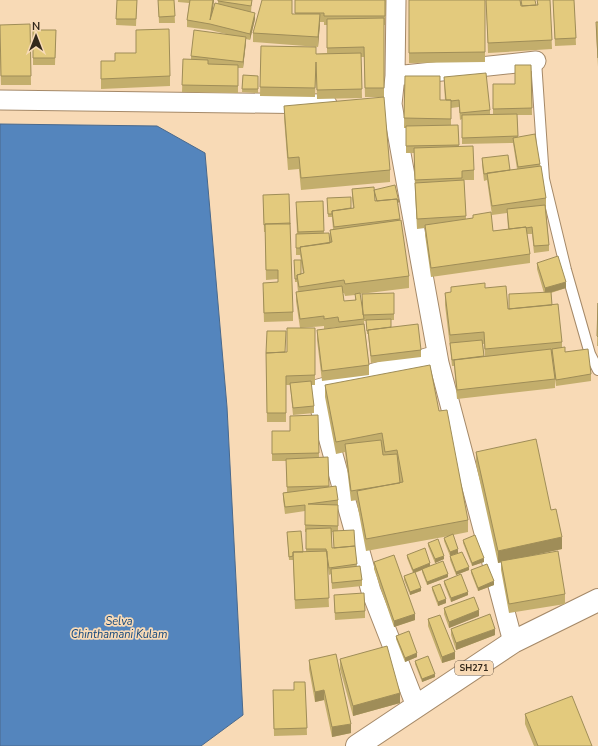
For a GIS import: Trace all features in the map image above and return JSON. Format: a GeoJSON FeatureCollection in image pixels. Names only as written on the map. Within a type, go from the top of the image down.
{"type":"FeatureCollection","features":[{"type":"Feature","properties":{"kind":"main road","name":"SH271"},"geometry":{"type":"LineString","coordinates":[[357,746],[513,642],[598,600]]}},
{"type":"Feature","properties":{"kind":"street"},"geometry":{"type":"LineString","coordinates":[[396,0],[395,76],[384,104],[438,355],[513,642]]}},
{"type":"Feature","properties":{"kind":"street"},"geometry":{"type":"LineString","coordinates":[[395,76],[536,61]]}},
{"type":"Feature","properties":{"kind":"street"},"geometry":{"type":"LineString","coordinates":[[0,100],[150,101],[258,105],[345,104]]}},
{"type":"Feature","properties":{"kind":"street"},"geometry":{"type":"LineString","coordinates":[[416,706],[372,591],[315,390],[438,355]]}},
{"type":"Feature","properties":{"kind":"lane"},"geometry":{"type":"LineString","coordinates":[[536,61],[544,179],[566,270],[590,354],[598,370]]}},
{"type":"Feature","properties":{"kind":"water","name":"Selva Chinthamani Kulam"},"geometry":{"type":"Polygon","coordinates":[[[0,124],[157,126],[205,153],[227,407],[243,715],[201,746],[0,746],[0,124]]]}},
{"type":"Feature","properties":{"kind":"building"},"geometry":{"type":"Polygon","coordinates":[[[117,0],[137,0],[136,19],[116,19],[117,0]]]}},
{"type":"Feature","properties":{"kind":"building"},"geometry":{"type":"Polygon","coordinates":[[[158,0],[174,0],[175,16],[159,17],[158,0]]]}},
{"type":"Feature","properties":{"kind":"building"},"geometry":{"type":"Polygon","coordinates":[[[190,0],[213,0],[210,20],[215,3],[255,13],[250,34],[187,20],[190,0]]]}},
{"type":"Feature","properties":{"kind":"building"},"geometry":{"type":"Polygon","coordinates":[[[218,0],[252,0],[251,6],[218,0]]]}},
{"type":"Feature","properties":{"kind":"building"},"geometry":{"type":"Polygon","coordinates":[[[262,0],[292,0],[292,14],[320,14],[318,37],[253,33],[262,0]]]}},
{"type":"Feature","properties":{"kind":"building"},"geometry":{"type":"Polygon","coordinates":[[[295,0],[385,0],[385,16],[324,16],[324,13],[295,13],[295,0]]]}},
{"type":"Feature","properties":{"kind":"building"},"geometry":{"type":"Polygon","coordinates":[[[409,0],[485,0],[485,52],[409,53],[409,0]]]}},
{"type":"Feature","properties":{"kind":"building"},"geometry":{"type":"Polygon","coordinates":[[[486,0],[520,0],[521,6],[538,5],[537,0],[550,0],[552,40],[488,43],[486,0]]]}},
{"type":"Feature","properties":{"kind":"building"},"geometry":{"type":"Polygon","coordinates":[[[521,0],[535,0],[536,5],[522,6],[521,0]]]}},
{"type":"Feature","properties":{"kind":"building"},"geometry":{"type":"Polygon","coordinates":[[[553,0],[574,0],[576,38],[555,39],[553,0]]]}},
{"type":"Feature","properties":{"kind":"building"},"geometry":{"type":"Polygon","coordinates":[[[384,18],[384,88],[365,88],[364,47],[327,48],[327,19],[384,18]]]}},
{"type":"Feature","properties":{"kind":"building"},"geometry":{"type":"Polygon","coordinates":[[[596,22],[598,22],[598,58],[596,22]]]}},
{"type":"Feature","properties":{"kind":"building"},"geometry":{"type":"Polygon","coordinates":[[[30,24],[31,76],[1,76],[0,25],[30,24]]]}},
{"type":"Feature","properties":{"kind":"building"},"geometry":{"type":"Polygon","coordinates":[[[169,29],[170,76],[101,79],[101,61],[115,61],[115,53],[136,53],[136,30],[169,29]]]}},
{"type":"Feature","properties":{"kind":"building"},"geometry":{"type":"Polygon","coordinates":[[[33,30],[56,30],[55,58],[33,58],[33,30]]]}},
{"type":"Feature","properties":{"kind":"building"},"geometry":{"type":"Polygon","coordinates":[[[194,30],[246,37],[243,62],[191,56],[194,30]]]}},
{"type":"Feature","properties":{"kind":"building"},"geometry":{"type":"Polygon","coordinates":[[[261,46],[316,47],[316,54],[361,53],[362,89],[317,90],[316,62],[315,88],[260,87],[261,46]]]}},
{"type":"Feature","properties":{"kind":"building"},"geometry":{"type":"Polygon","coordinates":[[[183,59],[208,60],[208,64],[238,65],[238,86],[182,85],[183,59]]]}},
{"type":"Feature","properties":{"kind":"building"},"geometry":{"type":"Polygon","coordinates":[[[515,65],[531,65],[532,108],[493,109],[493,84],[515,84],[515,65]]]}},
{"type":"Feature","properties":{"kind":"building"},"geometry":{"type":"Polygon","coordinates":[[[486,73],[490,110],[460,113],[459,100],[446,100],[444,77],[486,73]]]}},
{"type":"Feature","properties":{"kind":"building"},"geometry":{"type":"Polygon","coordinates":[[[243,75],[258,76],[258,89],[242,89],[243,75]]]}},
{"type":"Feature","properties":{"kind":"building"},"geometry":{"type":"Polygon","coordinates":[[[405,76],[440,76],[440,100],[451,100],[451,119],[404,118],[405,76]]]}},
{"type":"Feature","properties":{"kind":"building"},"geometry":{"type":"Polygon","coordinates":[[[384,97],[390,170],[301,178],[299,157],[288,158],[284,106],[384,97]]]}},
{"type":"Feature","properties":{"kind":"building"},"geometry":{"type":"Polygon","coordinates":[[[517,114],[518,136],[462,138],[462,115],[517,114]]]}},
{"type":"Feature","properties":{"kind":"building"},"geometry":{"type":"Polygon","coordinates":[[[458,125],[459,145],[406,146],[406,126],[458,125]]]}},
{"type":"Feature","properties":{"kind":"building"},"geometry":{"type":"Polygon","coordinates":[[[535,134],[540,164],[518,167],[513,138],[535,134]]]}},
{"type":"Feature","properties":{"kind":"building"},"geometry":{"type":"Polygon","coordinates":[[[473,146],[474,170],[462,171],[462,178],[415,180],[414,148],[473,146]]]}},
{"type":"Feature","properties":{"kind":"building"},"geometry":{"type":"Polygon","coordinates":[[[508,155],[510,170],[484,174],[482,158],[508,155]]]}},
{"type":"Feature","properties":{"kind":"building"},"geometry":{"type":"Polygon","coordinates":[[[541,166],[546,198],[492,206],[487,173],[541,166]]]}},
{"type":"Feature","properties":{"kind":"building"},"geometry":{"type":"Polygon","coordinates":[[[464,180],[466,216],[417,219],[415,183],[464,180]]]}},
{"type":"Feature","properties":{"kind":"building"},"geometry":{"type":"Polygon","coordinates":[[[395,185],[399,202],[397,199],[377,201],[374,190],[395,185]]]}},
{"type":"Feature","properties":{"kind":"building"},"geometry":{"type":"Polygon","coordinates":[[[374,187],[375,201],[397,199],[400,219],[334,227],[332,211],[354,208],[352,189],[374,187]]]}},
{"type":"Feature","properties":{"kind":"building"},"geometry":{"type":"Polygon","coordinates":[[[289,194],[290,224],[264,225],[263,195],[289,194]]]}},
{"type":"Feature","properties":{"kind":"building"},"geometry":{"type":"Polygon","coordinates":[[[351,197],[351,208],[332,211],[332,214],[328,214],[327,198],[351,197]]]}},
{"type":"Feature","properties":{"kind":"building"},"geometry":{"type":"Polygon","coordinates":[[[323,201],[324,231],[298,232],[296,202],[323,201]]]}},
{"type":"Feature","properties":{"kind":"building"},"geometry":{"type":"Polygon","coordinates":[[[545,205],[549,245],[534,246],[532,227],[509,229],[507,209],[545,205]]]}},
{"type":"Feature","properties":{"kind":"building"},"geometry":{"type":"Polygon","coordinates":[[[491,212],[493,231],[526,227],[530,254],[431,268],[425,225],[473,218],[473,215],[491,212]]]}},
{"type":"Feature","properties":{"kind":"building"},"geometry":{"type":"Polygon","coordinates":[[[401,220],[409,276],[345,284],[344,280],[299,287],[297,275],[304,273],[300,247],[332,242],[330,230],[401,220]]]}},
{"type":"Feature","properties":{"kind":"building"},"geometry":{"type":"Polygon","coordinates":[[[290,223],[293,312],[264,313],[263,283],[278,282],[278,270],[266,270],[265,224],[290,223]]]}},
{"type":"Feature","properties":{"kind":"building"},"geometry":{"type":"Polygon","coordinates":[[[329,233],[330,243],[296,248],[296,234],[329,233]]]}},
{"type":"Feature","properties":{"kind":"building"},"geometry":{"type":"Polygon","coordinates":[[[558,256],[566,282],[545,288],[537,263],[558,256]]]}},
{"type":"Feature","properties":{"kind":"building"},"geometry":{"type":"Polygon","coordinates":[[[294,260],[301,260],[301,274],[297,275],[297,279],[295,279],[294,260]]]}},
{"type":"Feature","properties":{"kind":"building"},"geometry":{"type":"Polygon","coordinates":[[[485,283],[485,288],[506,286],[508,309],[558,304],[562,342],[485,349],[484,332],[450,335],[445,293],[451,292],[451,287],[485,283]]]}},
{"type":"Feature","properties":{"kind":"building"},"geometry":{"type":"Polygon","coordinates":[[[342,286],[344,301],[356,300],[355,294],[360,293],[364,319],[339,322],[338,317],[324,319],[324,316],[300,319],[296,292],[342,286]]]}},
{"type":"Feature","properties":{"kind":"building"},"geometry":{"type":"Polygon","coordinates":[[[551,292],[552,305],[509,309],[509,294],[551,292]]]}},
{"type":"Feature","properties":{"kind":"building"},"geometry":{"type":"Polygon","coordinates":[[[394,293],[394,314],[363,315],[362,294],[394,293]]]}},
{"type":"Feature","properties":{"kind":"building"},"geometry":{"type":"Polygon","coordinates":[[[598,303],[598,337],[597,336],[598,303]]]}},
{"type":"Feature","properties":{"kind":"building"},"geometry":{"type":"Polygon","coordinates":[[[391,319],[391,327],[367,331],[366,320],[391,319]]]}},
{"type":"Feature","properties":{"kind":"building"},"geometry":{"type":"Polygon","coordinates":[[[364,324],[369,365],[322,371],[317,330],[364,324]]]}},
{"type":"Feature","properties":{"kind":"building"},"geometry":{"type":"Polygon","coordinates":[[[418,324],[421,350],[371,356],[368,330],[418,324]]]}},
{"type":"Feature","properties":{"kind":"building"},"geometry":{"type":"Polygon","coordinates":[[[287,328],[315,328],[315,375],[286,376],[286,413],[267,413],[266,353],[287,352],[287,328]]]}},
{"type":"Feature","properties":{"kind":"building"},"geometry":{"type":"Polygon","coordinates":[[[267,331],[286,331],[285,352],[266,353],[267,331]]]}},
{"type":"Feature","properties":{"kind":"building"},"geometry":{"type":"Polygon","coordinates":[[[482,340],[484,356],[452,360],[450,343],[482,340]]]}},
{"type":"Feature","properties":{"kind":"building"},"geometry":{"type":"Polygon","coordinates":[[[565,347],[565,352],[588,349],[591,374],[556,380],[552,349],[565,347]]]}},
{"type":"Feature","properties":{"kind":"building"},"geometry":{"type":"Polygon","coordinates":[[[551,349],[555,379],[457,390],[454,360],[551,349]]]}},
{"type":"Feature","properties":{"kind":"building"},"geometry":{"type":"Polygon","coordinates":[[[430,365],[439,411],[447,410],[468,520],[366,539],[357,491],[403,482],[397,450],[385,452],[382,433],[336,442],[325,385],[430,365]]]}},
{"type":"Feature","properties":{"kind":"building"},"geometry":{"type":"Polygon","coordinates":[[[311,381],[314,406],[293,408],[290,383],[311,381]]]}},
{"type":"Feature","properties":{"kind":"building"},"geometry":{"type":"Polygon","coordinates":[[[318,415],[319,453],[272,454],[272,431],[290,431],[290,416],[318,415]]]}},
{"type":"Feature","properties":{"kind":"building"},"geometry":{"type":"Polygon","coordinates":[[[536,439],[551,510],[556,509],[562,537],[498,551],[476,452],[536,439]]]}},
{"type":"Feature","properties":{"kind":"building"},"geometry":{"type":"Polygon","coordinates":[[[381,440],[383,455],[397,454],[400,483],[351,491],[345,444],[381,440]]]}},
{"type":"Feature","properties":{"kind":"building"},"geometry":{"type":"Polygon","coordinates":[[[328,457],[329,486],[287,487],[286,459],[328,457]]]}},
{"type":"Feature","properties":{"kind":"building"},"geometry":{"type":"Polygon","coordinates":[[[336,486],[338,500],[308,504],[338,505],[338,526],[305,525],[305,505],[285,507],[283,493],[336,486]]]}},
{"type":"Feature","properties":{"kind":"building"},"geometry":{"type":"Polygon","coordinates":[[[331,528],[332,548],[355,546],[357,564],[329,568],[326,549],[306,549],[306,529],[331,528]]]}},
{"type":"Feature","properties":{"kind":"building"},"geometry":{"type":"Polygon","coordinates":[[[354,530],[355,546],[334,548],[333,531],[354,530]]]}},
{"type":"Feature","properties":{"kind":"building"},"geometry":{"type":"Polygon","coordinates":[[[301,531],[303,552],[293,552],[293,556],[289,557],[287,532],[301,531]]]}},
{"type":"Feature","properties":{"kind":"building"},"geometry":{"type":"Polygon","coordinates":[[[453,534],[458,549],[450,552],[444,538],[453,534]]]}},
{"type":"Feature","properties":{"kind":"building"},"geometry":{"type":"Polygon","coordinates":[[[475,535],[484,558],[472,563],[463,540],[475,535]]]}},
{"type":"Feature","properties":{"kind":"building"},"geometry":{"type":"Polygon","coordinates":[[[438,539],[444,556],[435,559],[428,543],[438,539]]]}},
{"type":"Feature","properties":{"kind":"building"},"geometry":{"type":"Polygon","coordinates":[[[425,548],[430,563],[413,570],[407,555],[425,548]]]}},
{"type":"Feature","properties":{"kind":"building"},"geometry":{"type":"Polygon","coordinates":[[[327,551],[329,598],[295,600],[293,552],[327,551]]]}},
{"type":"Feature","properties":{"kind":"building"},"geometry":{"type":"Polygon","coordinates":[[[558,551],[565,594],[509,604],[501,561],[558,551]]]}},
{"type":"Feature","properties":{"kind":"building"},"geometry":{"type":"Polygon","coordinates":[[[462,552],[469,567],[456,572],[450,556],[462,552]]]}},
{"type":"Feature","properties":{"kind":"building"},"geometry":{"type":"Polygon","coordinates":[[[394,555],[415,614],[394,621],[374,562],[394,555]]]}},
{"type":"Feature","properties":{"kind":"building"},"geometry":{"type":"Polygon","coordinates":[[[443,561],[448,574],[427,582],[422,569],[443,561]]]}},
{"type":"Feature","properties":{"kind":"building"},"geometry":{"type":"Polygon","coordinates":[[[487,564],[494,581],[478,588],[471,570],[487,564]]]}},
{"type":"Feature","properties":{"kind":"building"},"geometry":{"type":"Polygon","coordinates":[[[360,566],[362,580],[332,583],[331,569],[360,566]]]}},
{"type":"Feature","properties":{"kind":"building"},"geometry":{"type":"Polygon","coordinates":[[[415,572],[421,588],[410,592],[404,576],[415,572]]]}},
{"type":"Feature","properties":{"kind":"building"},"geometry":{"type":"Polygon","coordinates":[[[461,574],[468,592],[451,598],[444,581],[461,574]]]}},
{"type":"Feature","properties":{"kind":"building"},"geometry":{"type":"Polygon","coordinates":[[[440,584],[446,599],[438,602],[432,587],[440,584]]]}},
{"type":"Feature","properties":{"kind":"building"},"geometry":{"type":"Polygon","coordinates":[[[364,593],[365,611],[335,613],[334,595],[364,593]]]}},
{"type":"Feature","properties":{"kind":"building"},"geometry":{"type":"Polygon","coordinates":[[[474,597],[479,610],[449,622],[444,608],[474,597]]]}},
{"type":"Feature","properties":{"kind":"building"},"geometry":{"type":"Polygon","coordinates":[[[490,614],[495,629],[456,643],[451,629],[490,614]]]}},
{"type":"Feature","properties":{"kind":"building"},"geometry":{"type":"Polygon","coordinates":[[[440,615],[455,652],[442,657],[428,619],[440,615]]]}},
{"type":"Feature","properties":{"kind":"building"},"geometry":{"type":"Polygon","coordinates":[[[409,631],[417,653],[405,658],[396,636],[409,631]]]}},
{"type":"Feature","properties":{"kind":"building"},"geometry":{"type":"Polygon","coordinates":[[[387,646],[400,693],[353,706],[340,659],[387,646]]]}},
{"type":"Feature","properties":{"kind":"building"},"geometry":{"type":"Polygon","coordinates":[[[336,654],[351,724],[332,727],[324,690],[315,692],[309,660],[336,654]]]}},
{"type":"Feature","properties":{"kind":"building"},"geometry":{"type":"Polygon","coordinates":[[[428,656],[435,674],[422,679],[415,661],[428,656]]]}},
{"type":"Feature","properties":{"kind":"building"},"geometry":{"type":"Polygon","coordinates":[[[294,682],[305,682],[307,728],[274,729],[273,690],[294,690],[294,682]]]}},
{"type":"Feature","properties":{"kind":"building"},"geometry":{"type":"Polygon","coordinates":[[[572,696],[592,746],[538,746],[525,714],[572,696]]]}}]}
